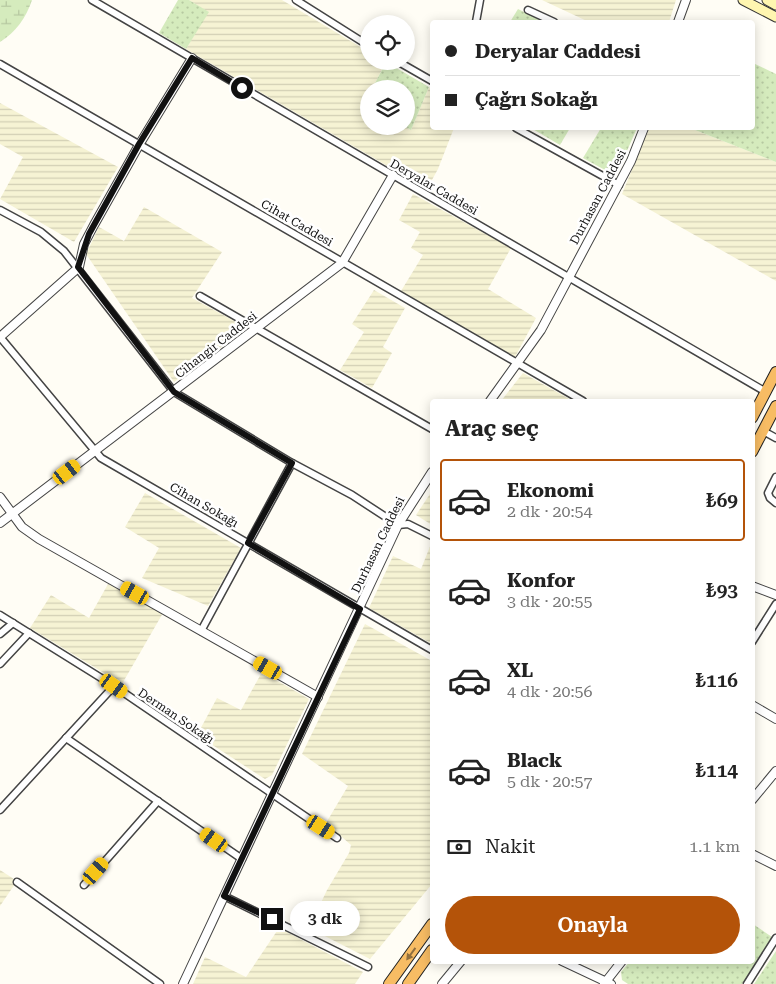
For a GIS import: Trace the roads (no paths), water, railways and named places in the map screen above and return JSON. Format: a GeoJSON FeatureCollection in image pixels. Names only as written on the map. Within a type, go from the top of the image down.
{"type":"FeatureCollection","features":[{"type":"Feature","properties":{"kind":"highway"},"geometry":{"type":"LineString","coordinates":[[755,412],[776,372]]}},
{"type":"Feature","properties":{"kind":"highway"},"geometry":{"type":"LineString","coordinates":[[755,446],[776,406]]}},
{"type":"Feature","properties":{"kind":"highway"},"geometry":{"type":"LineString","coordinates":[[389,984],[430,927]]}},
{"type":"Feature","properties":{"kind":"highway"},"geometry":{"type":"LineString","coordinates":[[408,984],[430,953]]}},
{"type":"Feature","properties":{"kind":"main road"},"geometry":{"type":"LineString","coordinates":[[743,0],[776,17]]}},
{"type":"Feature","properties":{"kind":"main road"},"geometry":{"type":"LineString","coordinates":[[767,0],[776,5]]}},
{"type":"Feature","properties":{"kind":"street","name":"Deryalar Caddesi"},"geometry":{"type":"LineString","coordinates":[[92,0],[766,392]]}},
{"type":"Feature","properties":{"kind":"street"},"geometry":{"type":"LineString","coordinates":[[296,0],[360,40]]}},
{"type":"Feature","properties":{"kind":"street"},"geometry":{"type":"LineString","coordinates":[[476,20],[480,0]]}},
{"type":"Feature","properties":{"kind":"street"},"geometry":{"type":"LineString","coordinates":[[679,20],[686,0]]}},
{"type":"Feature","properties":{"kind":"street"},"geometry":{"type":"LineString","coordinates":[[528,10],[550,20]]}},
{"type":"Feature","properties":{"kind":"street"},"geometry":{"type":"LineString","coordinates":[[0,337],[78,267],[89,234],[139,144],[192,58]]}},
{"type":"Feature","properties":{"kind":"street","name":"Cihat Caddesi"},"geometry":{"type":"LineString","coordinates":[[0,64],[579,399]]}},
{"type":"Feature","properties":{"kind":"street"},"geometry":{"type":"LineString","coordinates":[[413,70],[430,80]]}},
{"type":"Feature","properties":{"kind":"street"},"geometry":{"type":"LineString","coordinates":[[520,130],[618,185]]}},
{"type":"Feature","properties":{"kind":"street","name":"Durhasan Caddesi"},"geometry":{"type":"LineString","coordinates":[[492,399],[518,365],[541,330],[631,161],[643,130]]}},
{"type":"Feature","properties":{"kind":"street","name":"Cihangir Caddesi"},"geometry":{"type":"LineString","coordinates":[[0,523],[342,262],[393,176]]}},
{"type":"Feature","properties":{"kind":"street"},"geometry":{"type":"LineString","coordinates":[[0,210],[41,232],[64,251],[174,392],[292,463],[352,495],[398,525],[408,524],[430,535]]}},
{"type":"Feature","properties":{"kind":"street"},"geometry":{"type":"LineString","coordinates":[[200,296],[430,428]]}},
{"type":"Feature","properties":{"kind":"street","name":"Cihan Sokağı"},"geometry":{"type":"LineString","coordinates":[[0,337],[94,452],[128,476],[430,649]]}},
{"type":"Feature","properties":{"kind":"street"},"geometry":{"type":"LineString","coordinates":[[763,431],[776,438]]}},
{"type":"Feature","properties":{"kind":"street"},"geometry":{"type":"LineString","coordinates":[[201,631],[292,463]]}},
{"type":"Feature","properties":{"kind":"street","name":"Durhasan Caddesi"},"geometry":{"type":"LineString","coordinates":[[183,984],[398,525],[430,475]]}},
{"type":"Feature","properties":{"kind":"street"},"geometry":{"type":"LineString","coordinates":[[776,478],[768,493],[770,498],[776,503]]}},
{"type":"Feature","properties":{"kind":"street"},"geometry":{"type":"LineString","coordinates":[[0,497],[22,527],[39,539],[318,697]]}},
{"type":"Feature","properties":{"kind":"street"},"geometry":{"type":"LineString","coordinates":[[755,587],[776,595]]}},
{"type":"Feature","properties":{"kind":"street"},"geometry":{"type":"LineString","coordinates":[[755,637],[776,604]]}},
{"type":"Feature","properties":{"kind":"street","name":"Derman Sokağı"},"geometry":{"type":"LineString","coordinates":[[0,615],[114,686],[337,838]]}},
{"type":"Feature","properties":{"kind":"street"},"geometry":{"type":"LineString","coordinates":[[0,634],[13,623]]}},
{"type":"Feature","properties":{"kind":"street"},"geometry":{"type":"LineString","coordinates":[[0,664],[29,633]]}},
{"type":"Feature","properties":{"kind":"street"},"geometry":{"type":"LineString","coordinates":[[0,810],[114,686]]}},
{"type":"Feature","properties":{"kind":"street"},"geometry":{"type":"LineString","coordinates":[[755,707],[776,719]]}},
{"type":"Feature","properties":{"kind":"street"},"geometry":{"type":"LineString","coordinates":[[66,738],[242,859]]}},
{"type":"Feature","properties":{"kind":"street"},"geometry":{"type":"LineString","coordinates":[[755,796],[776,771]]}},
{"type":"Feature","properties":{"kind":"street"},"geometry":{"type":"LineString","coordinates":[[84,886],[158,801]]}},
{"type":"Feature","properties":{"kind":"street"},"geometry":{"type":"LineString","coordinates":[[755,856],[776,866]]}},
{"type":"Feature","properties":{"kind":"street"},"geometry":{"type":"LineString","coordinates":[[17,882],[160,984]]}},
{"type":"Feature","properties":{"kind":"street"},"geometry":{"type":"LineString","coordinates":[[224,896],[368,967]]}},
{"type":"Feature","properties":{"kind":"street"},"geometry":{"type":"LineString","coordinates":[[747,984],[776,938]]}},
{"type":"Feature","properties":{"kind":"street"},"geometry":{"type":"LineString","coordinates":[[442,984],[459,964]]}},
{"type":"Feature","properties":{"kind":"street"},"geometry":{"type":"LineString","coordinates":[[568,964],[607,983],[620,964]]}}]}
